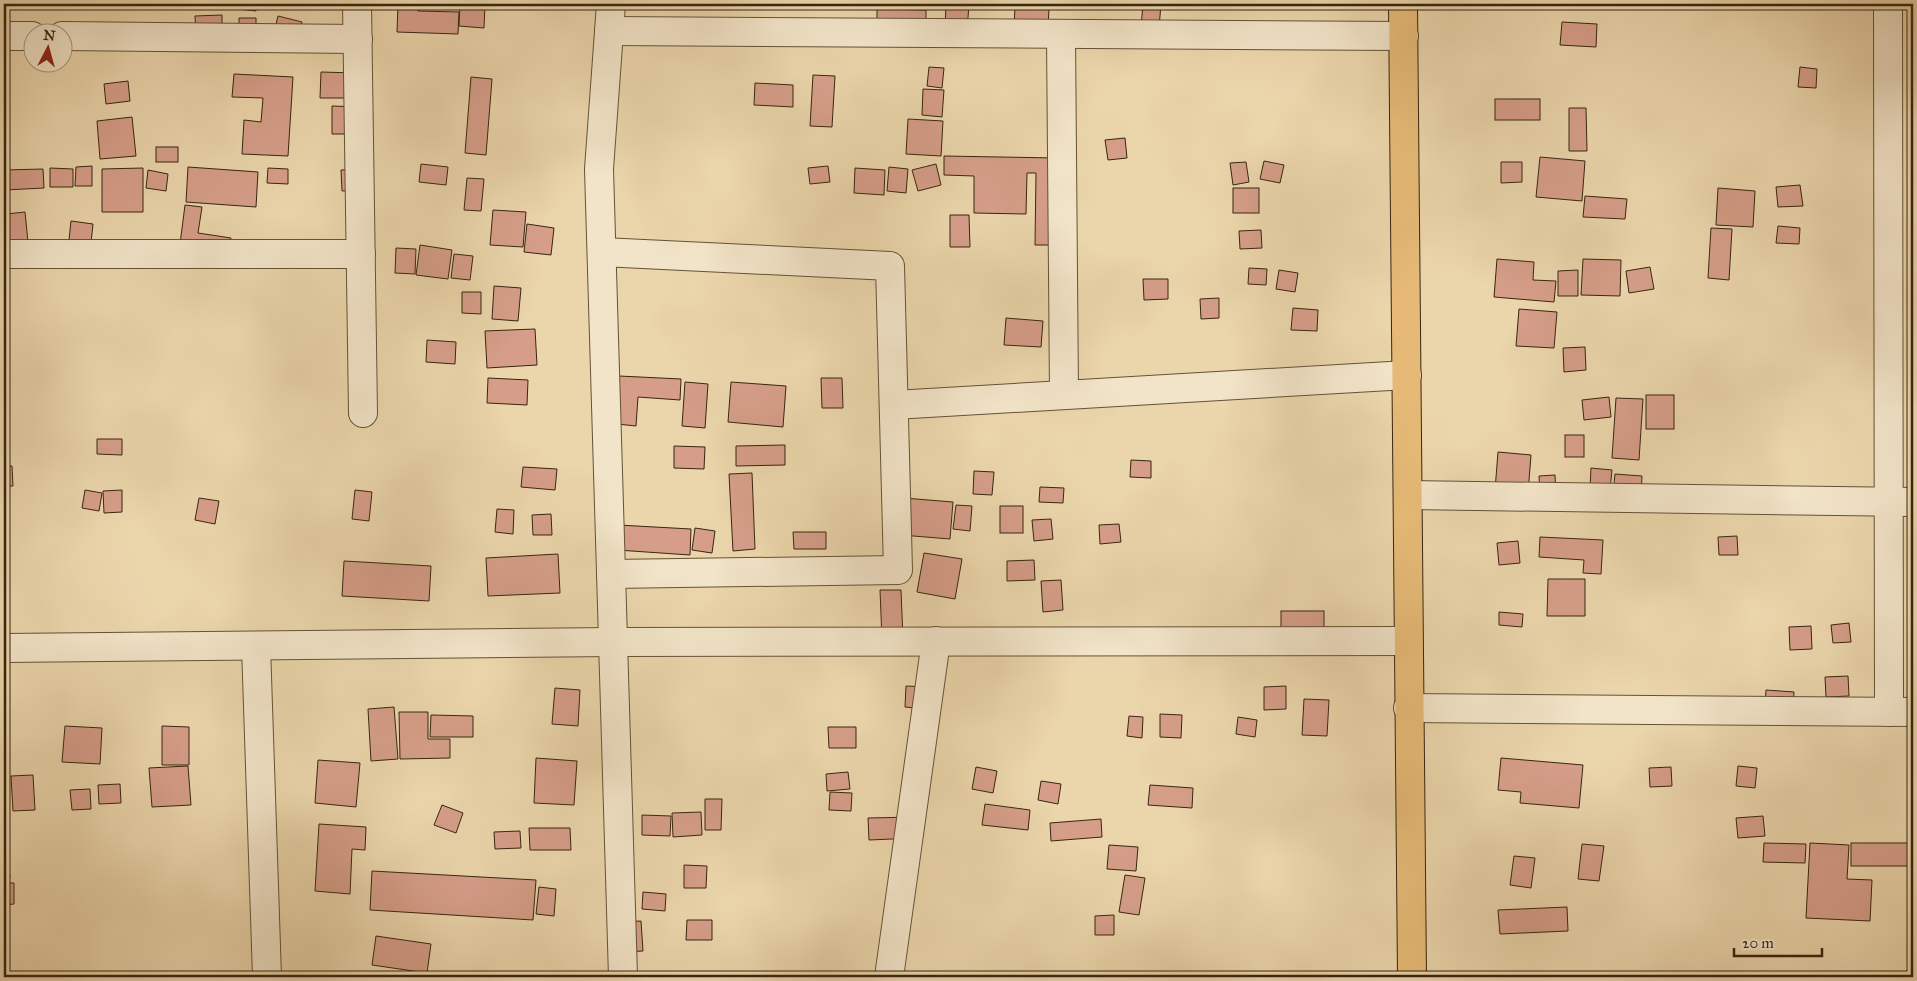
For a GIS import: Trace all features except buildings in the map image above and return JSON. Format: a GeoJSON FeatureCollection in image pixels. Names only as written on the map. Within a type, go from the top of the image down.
{"type":"FeatureCollection","features":[{"type":"Feature","properties":{"kind":"main road"},"geometry":{"type":"LineString","coordinates":[[1404,4],[1408,708],[1412,977]]}},
{"type":"Feature","properties":{"kind":"street"},"geometry":{"type":"LineString","coordinates":[[357,4],[363,413]]}},
{"type":"Feature","properties":{"kind":"street"},"geometry":{"type":"LineString","coordinates":[[611,4],[599,169],[623,977]]}},
{"type":"Feature","properties":{"kind":"street"},"geometry":{"type":"LineString","coordinates":[[1408,708],[1901,712],[1901,502],[1888,4]]}},
{"type":"Feature","properties":{"kind":"street"},"geometry":{"type":"LineString","coordinates":[[609,31],[1404,36]]}},
{"type":"Feature","properties":{"kind":"street"},"geometry":{"type":"LineString","coordinates":[[1061,35],[1064,394]]}},
{"type":"Feature","properties":{"kind":"street"},"geometry":{"type":"LineString","coordinates":[[4,36],[22,36]]}},
{"type":"Feature","properties":{"kind":"street"},"geometry":{"type":"LineString","coordinates":[[72,36],[358,39]]}},
{"type":"Feature","properties":{"kind":"street"},"geometry":{"type":"LineString","coordinates":[[602,252],[890,266],[894,405],[898,570],[611,574]]}},
{"type":"Feature","properties":{"kind":"street"},"geometry":{"type":"LineString","coordinates":[[4,254],[361,254]]}},
{"type":"Feature","properties":{"kind":"street"},"geometry":{"type":"LineString","coordinates":[[894,405],[1407,375]]}},
{"type":"Feature","properties":{"kind":"street"},"geometry":{"type":"LineString","coordinates":[[1408,495],[1901,502]]}},
{"type":"Feature","properties":{"kind":"street"},"geometry":{"type":"LineString","coordinates":[[889,977],[936,641]]}},
{"type":"Feature","properties":{"kind":"street"},"geometry":{"type":"LineString","coordinates":[[4,648],[613,642],[1408,641]]}},
{"type":"Feature","properties":{"kind":"street"},"geometry":{"type":"LineString","coordinates":[[256,646],[267,977]]}}]}
